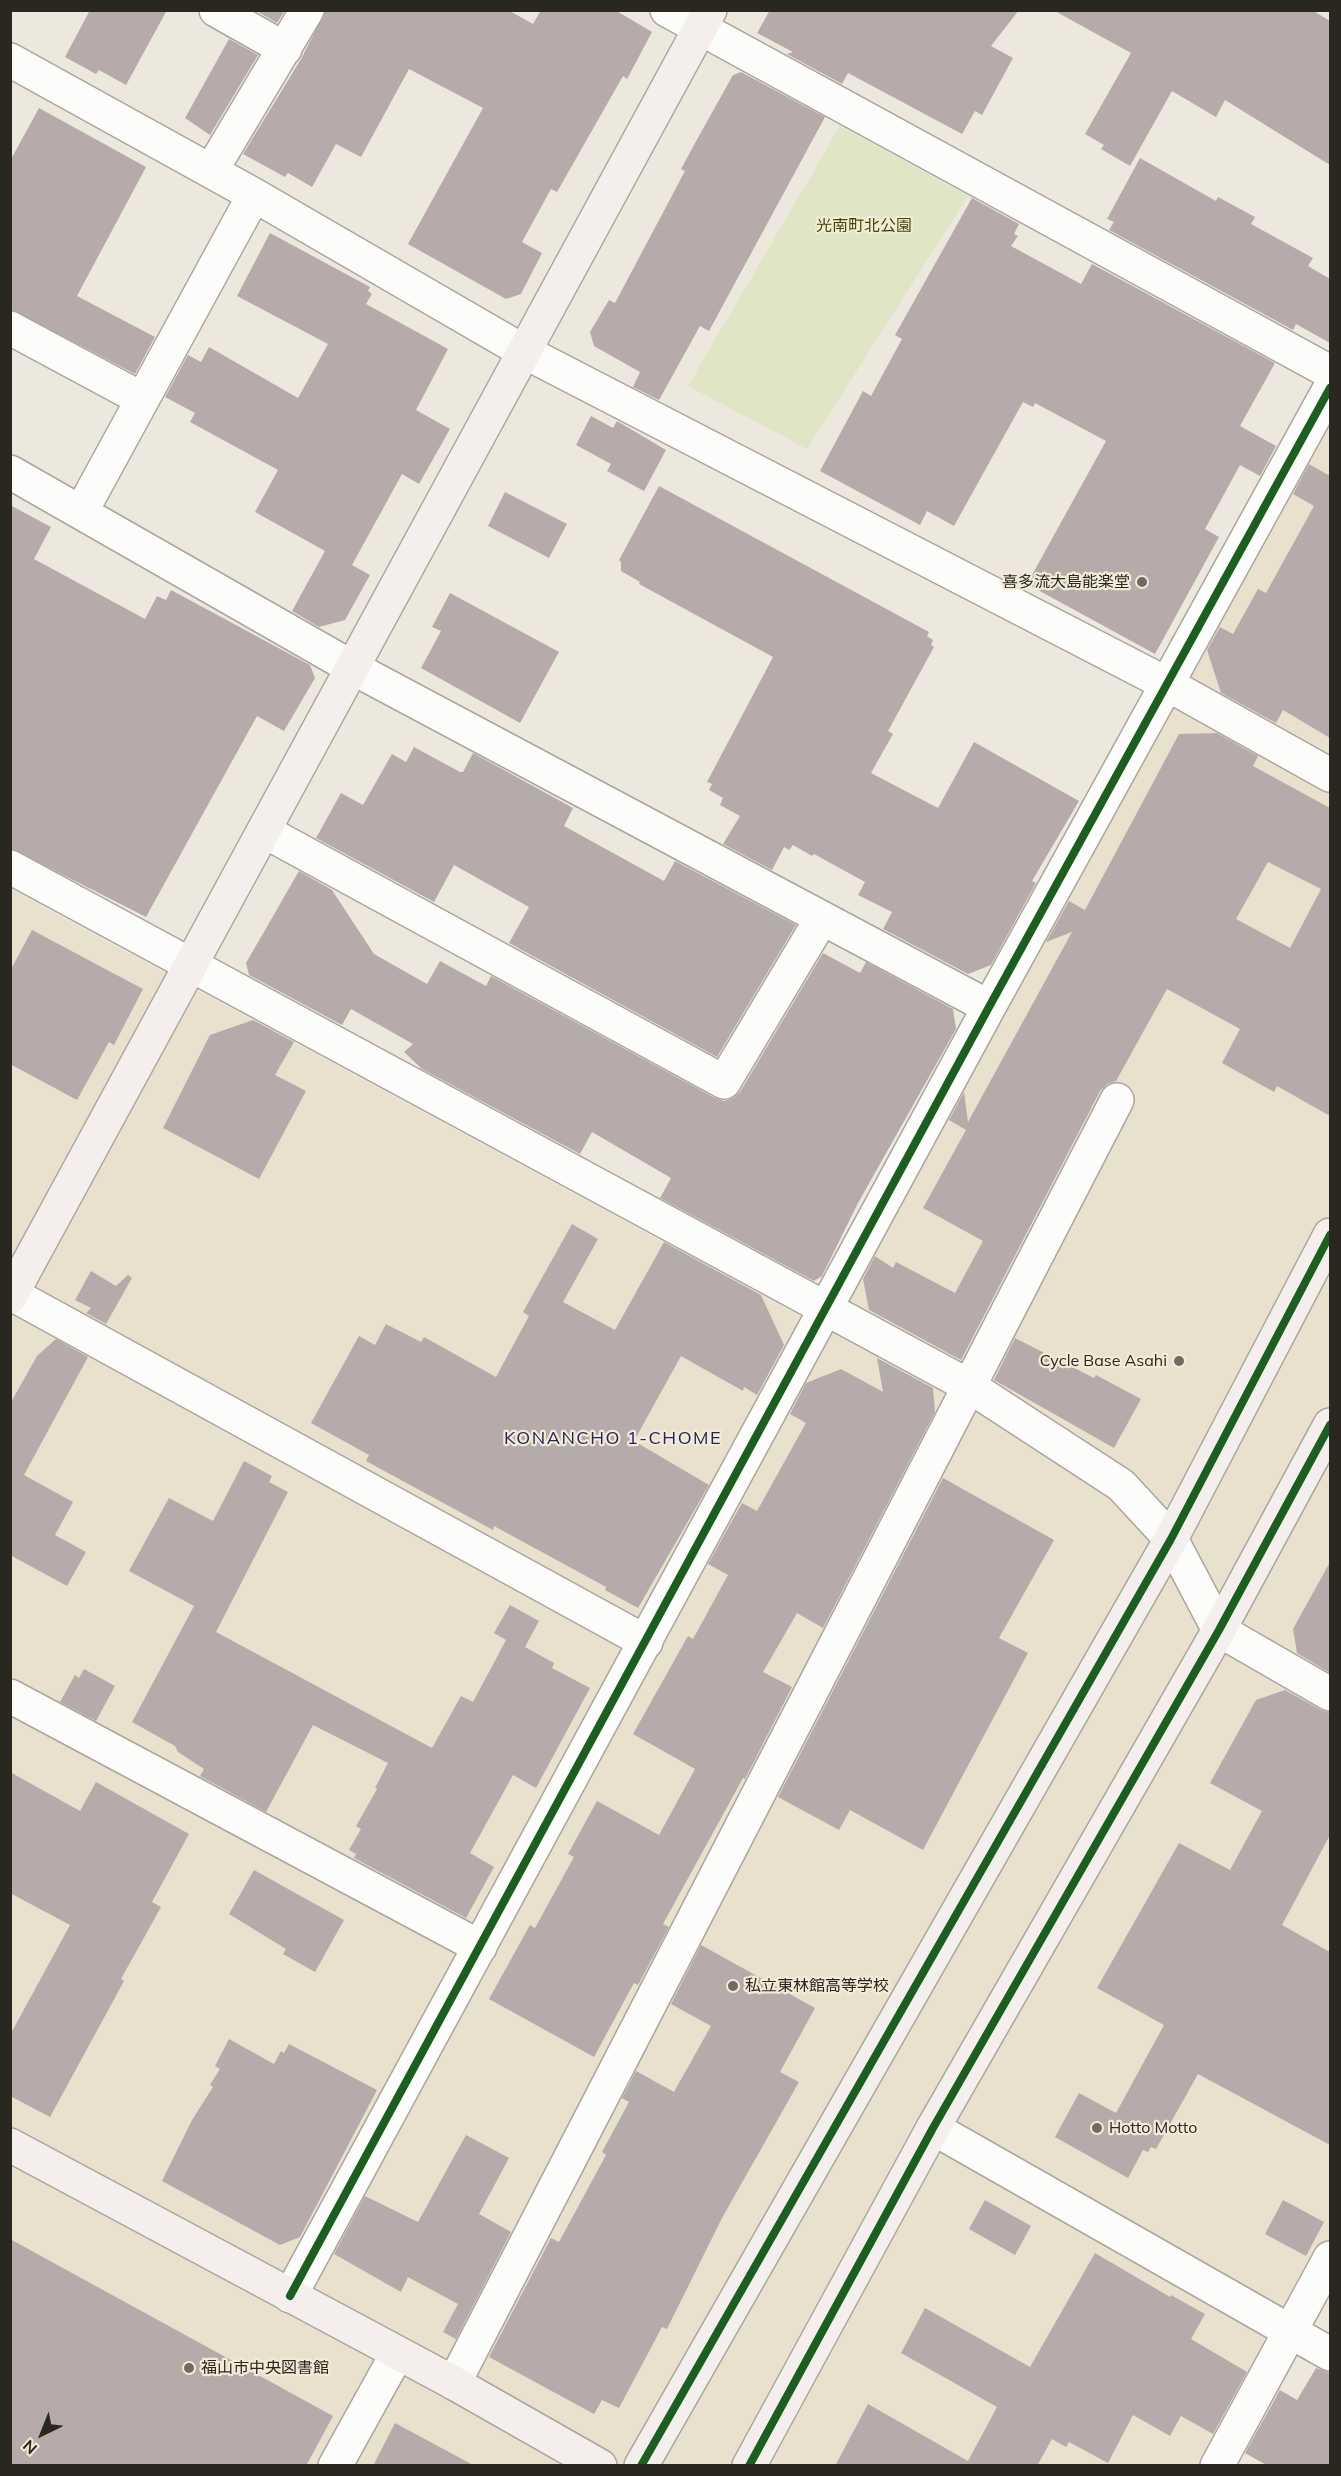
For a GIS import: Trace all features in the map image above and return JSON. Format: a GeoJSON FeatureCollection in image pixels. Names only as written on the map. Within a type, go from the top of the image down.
{"type":"FeatureCollection","features":[{"type":"Feature","properties":{"kind":"street"},"geometry":{"type":"LineString","coordinates":[[216,10],[285,49]]}},
{"type":"Feature","properties":{"kind":"street"},"geometry":{"type":"LineString","coordinates":[[211,171],[307,10]]}},
{"type":"Feature","properties":{"kind":"street"},"geometry":{"type":"LineString","coordinates":[[667,10],[705,20],[1330,372]]}},
{"type":"Feature","properties":{"kind":"street"},"geometry":{"type":"LineString","coordinates":[[646,1642],[11,1295],[705,20]]}},
{"type":"Feature","properties":{"kind":"street"},"geometry":{"type":"LineString","coordinates":[[10,60],[254,195],[523,351],[1167,684],[1330,775]]}},
{"type":"Feature","properties":{"kind":"street"},"geometry":{"type":"LineString","coordinates":[[81,512],[254,195]]}},
{"type":"Feature","properties":{"kind":"street"},"geometry":{"type":"LineString","coordinates":[[10,328],[142,399]]}},
{"type":"Feature","properties":{"kind":"street"},"geometry":{"type":"LineString","coordinates":[[290,2296],[989,1006],[1330,388]]}},
{"type":"Feature","properties":{"kind":"street"},"geometry":{"type":"LineString","coordinates":[[10,472],[353,668],[989,1006]]}},
{"type":"Feature","properties":{"kind":"street"},"geometry":{"type":"LineString","coordinates":[[264,831],[724,1082],[822,918]]}},
{"type":"Feature","properties":{"kind":"street"},"geometry":{"type":"LineString","coordinates":[[10,867],[826,1306],[969,1386],[1122,1485],[1171,1539],[1219,1630],[1330,1694]]}},
{"type":"Feature","properties":{"kind":"street"},"geometry":{"type":"LineString","coordinates":[[454,2383],[1117,1100]]}},
{"type":"Feature","properties":{"kind":"street"},"geometry":{"type":"LineString","coordinates":[[641,2466],[1171,1539],[1330,1235]]}},
{"type":"Feature","properties":{"kind":"street"},"geometry":{"type":"LineString","coordinates":[[749,2466],[933,2128],[1219,1630],[1330,1425]]}},
{"type":"Feature","properties":{"kind":"street"},"geometry":{"type":"LineString","coordinates":[[10,1696],[480,1947]]}},
{"type":"Feature","properties":{"kind":"street"},"geometry":{"type":"LineString","coordinates":[[933,2128],[1330,2354]]}},
{"type":"Feature","properties":{"kind":"street"},"geometry":{"type":"LineString","coordinates":[[10,2145],[454,2383],[600,2466]]}},
{"type":"Feature","properties":{"kind":"street"},"geometry":{"type":"LineString","coordinates":[[1217,2466],[1330,2258]]}},
{"type":"Feature","properties":{"kind":"street"},"geometry":{"type":"LineString","coordinates":[[335,2466],[397,2354]]}},
{"type":"Feature","properties":{"kind":"shaded area"},"geometry":{"type":"Polygon","coordinates":[[[1330,401],[1330,2268],[1223,2465],[11,2465],[10,889],[826,1330],[1330,401]]]}},
{"type":"Feature","properties":{"kind":"green space","name":"光南町北公園"},"geometry":{"type":"Polygon","coordinates":[[[840,126],[968,196],[807,449],[688,386],[840,126]]]}},
{"type":"Feature","properties":{"kind":"building"},"geometry":{"type":"Polygon","coordinates":[[[90,10],[167,10],[126,85],[99,70],[96,74],[65,57],[90,10]]]}},
{"type":"Feature","properties":{"kind":"building"},"geometry":{"type":"Polygon","coordinates":[[[255,10],[285,10],[277,23],[255,10]]]}},
{"type":"Feature","properties":{"kind":"building"},"geometry":{"type":"Polygon","coordinates":[[[326,10],[508,10],[533,24],[541,10],[615,10],[652,32],[627,79],[623,76],[557,192],[551,189],[522,242],[542,253],[521,294],[506,299],[408,244],[483,108],[409,69],[361,157],[336,144],[312,187],[288,173],[285,177],[243,154],[301,59],[326,10]]]}},
{"type":"Feature","properties":{"kind":"building"},"geometry":{"type":"Polygon","coordinates":[[[770,10],[1019,10],[991,46],[1013,58],[982,115],[975,111],[962,134],[848,73],[842,84],[787,54],[793,52],[757,33],[770,10]]]}},
{"type":"Feature","properties":{"kind":"building"},"geometry":{"type":"Polygon","coordinates":[[[1053,10],[1312,10],[1330,21],[1330,165],[1225,100],[1216,117],[1172,91],[1130,166],[1101,149],[1104,145],[1085,134],[1131,53],[1053,10]]]}},
{"type":"Feature","properties":{"kind":"building"},"geometry":{"type":"Polygon","coordinates":[[[229,39],[258,55],[210,135],[185,118],[229,39]]]}},
{"type":"Feature","properties":{"kind":"building"},"geometry":{"type":"Polygon","coordinates":[[[741,72],[825,117],[709,331],[700,326],[659,400],[633,387],[640,372],[594,346],[590,332],[609,300],[615,303],[685,171],[681,169],[700,134],[733,75],[741,72]]]}},
{"type":"Feature","properties":{"kind":"building"},"geometry":{"type":"Polygon","coordinates":[[[39,108],[146,167],[77,296],[155,337],[135,374],[10,309],[10,161],[39,108]]]}},
{"type":"Feature","properties":{"kind":"building"},"geometry":{"type":"Polygon","coordinates":[[[1140,158],[1216,201],[1218,197],[1255,217],[1251,224],[1313,258],[1308,266],[1330,279],[1330,343],[1296,324],[1293,330],[1109,230],[1114,222],[1107,219],[1140,158]]]}},
{"type":"Feature","properties":{"kind":"building"},"geometry":{"type":"Polygon","coordinates":[[[972,198],[1019,224],[1014,234],[1018,236],[1011,246],[1081,284],[1092,264],[1275,363],[1240,426],[1276,446],[1260,476],[1240,465],[1205,529],[1219,537],[1155,654],[1027,584],[1106,441],[1035,403],[1033,407],[1023,402],[954,526],[927,511],[920,525],[820,471],[863,391],[871,396],[902,339],[895,335],[972,198]]]}},
{"type":"Feature","properties":{"kind":"building"},"geometry":{"type":"Polygon","coordinates":[[[270,233],[370,287],[368,291],[372,294],[366,304],[448,349],[416,410],[450,429],[419,484],[402,474],[352,565],[370,575],[345,620],[319,627],[292,611],[325,551],[255,512],[278,470],[190,422],[195,413],[165,397],[188,355],[201,362],[209,347],[298,398],[328,344],[237,296],[270,233]]]}},
{"type":"Feature","properties":{"kind":"building"},"geometry":{"type":"Polygon","coordinates":[[[591,416],[613,428],[617,421],[666,450],[644,491],[607,471],[611,464],[576,445],[591,416]]]}},
{"type":"Feature","properties":{"kind":"building"},"geometry":{"type":"Polygon","coordinates":[[[1309,464],[1330,476],[1330,738],[1283,710],[1276,723],[1221,693],[1207,650],[1220,627],[1233,634],[1258,589],[1266,593],[1314,506],[1293,494],[1309,464]]]}},
{"type":"Feature","properties":{"kind":"building"},"geometry":{"type":"Polygon","coordinates":[[[659,486],[929,632],[927,636],[933,640],[931,645],[934,647],[888,731],[893,734],[871,773],[938,808],[974,742],[1079,801],[1032,881],[1036,883],[991,965],[968,974],[883,929],[892,912],[858,895],[865,882],[814,854],[812,856],[793,845],[789,850],[784,847],[772,870],[723,844],[740,816],[720,805],[723,798],[709,790],[712,784],[707,782],[773,657],[639,584],[640,582],[621,571],[619,560],[659,486]]]}},
{"type":"Feature","properties":{"kind":"building"},"geometry":{"type":"Polygon","coordinates":[[[505,492],[567,524],[549,558],[488,526],[505,492]]]}},
{"type":"Feature","properties":{"kind":"building"},"geometry":{"type":"Polygon","coordinates":[[[10,505],[51,527],[34,559],[145,619],[157,596],[166,600],[171,590],[310,665],[315,678],[284,731],[257,716],[146,917],[10,848],[10,505]]]}},
{"type":"Feature","properties":{"kind":"building"},"geometry":{"type":"Polygon","coordinates":[[[450,593],[559,652],[520,723],[421,668],[441,631],[432,627],[450,593]]]}},
{"type":"Feature","properties":{"kind":"building"},"geometry":{"type":"Polygon","coordinates":[[[1217,733],[1258,756],[1253,766],[1330,808],[1330,1116],[1277,1086],[1274,1092],[1222,1063],[1240,1029],[1167,989],[1116,1081],[1107,1084],[1100,1091],[961,1360],[869,1310],[863,1279],[875,1256],[893,1268],[896,1262],[955,1293],[983,1241],[923,1208],[966,1130],[949,1120],[964,1092],[968,1122],[1072,932],[1046,942],[1069,901],[1085,910],[1179,734],[1217,733]],[[1268,862],[1236,919],[1290,948],[1321,889],[1268,862]]]}},
{"type":"Feature","properties":{"kind":"building"},"geometry":{"type":"Polygon","coordinates":[[[414,747],[460,772],[463,772],[473,753],[573,808],[564,826],[664,881],[675,861],[796,925],[717,1057],[509,943],[529,907],[454,865],[434,902],[316,838],[341,793],[363,805],[392,754],[406,762],[414,747]]]}},
{"type":"Feature","properties":{"kind":"building"},"geometry":{"type":"Polygon","coordinates":[[[299,871],[332,890],[374,954],[427,984],[440,961],[486,986],[491,976],[724,1101],[740,1092],[823,953],[860,973],[866,962],[953,1009],[956,1029],[858,1203],[822,1276],[814,1281],[660,1198],[671,1178],[592,1132],[580,1154],[422,1069],[404,1052],[413,1044],[351,1009],[342,1025],[249,975],[246,963],[299,871]]]}},
{"type":"Feature","properties":{"kind":"building"},"geometry":{"type":"Polygon","coordinates":[[[32,930],[143,989],[114,1045],[109,1042],[77,1100],[10,1064],[10,971],[32,930]]]}},
{"type":"Feature","properties":{"kind":"building"},"geometry":{"type":"Polygon","coordinates":[[[253,1020],[294,1042],[275,1075],[306,1091],[259,1179],[163,1128],[210,1035],[253,1020]]]}},
{"type":"Feature","properties":{"kind":"building"},"geometry":{"type":"Polygon","coordinates":[[[572,1224],[598,1239],[563,1302],[615,1330],[664,1242],[761,1295],[784,1345],[757,1395],[744,1387],[743,1391],[681,1356],[634,1441],[709,1485],[638,1608],[605,1590],[606,1587],[494,1526],[493,1530],[366,1461],[369,1455],[311,1423],[359,1336],[375,1345],[386,1324],[421,1342],[424,1337],[496,1377],[529,1316],[523,1312],[572,1224]]]}},
{"type":"Feature","properties":{"kind":"building"},"geometry":{"type":"Polygon","coordinates":[[[91,1271],[116,1286],[128,1275],[132,1278],[106,1324],[86,1313],[91,1308],[75,1300],[91,1271]]]}},
{"type":"Feature","properties":{"kind":"building"},"geometry":{"type":"Polygon","coordinates":[[[1015,1338],[1094,1378],[1096,1375],[1141,1399],[1114,1448],[994,1380],[1015,1338]]]}},
{"type":"Feature","properties":{"kind":"building"},"geometry":{"type":"Polygon","coordinates":[[[56,1339],[88,1357],[24,1475],[73,1502],[55,1535],[86,1552],[67,1586],[10,1555],[10,1404],[37,1356],[56,1339]]]}},
{"type":"Feature","properties":{"kind":"building"},"geometry":{"type":"Polygon","coordinates":[[[877,1358],[933,1388],[935,1412],[823,1628],[797,1613],[763,1672],[792,1687],[745,1779],[743,1778],[663,1924],[669,1927],[638,1985],[634,1983],[594,2057],[489,1999],[530,1925],[535,1928],[574,1857],[568,1854],[597,1801],[659,1835],[695,1769],[633,1734],[688,1636],[693,1639],[728,1575],[708,1564],[742,1503],[757,1511],[806,1423],[790,1414],[806,1383],[841,1369],[883,1392],[877,1358]]]}},
{"type":"Feature","properties":{"kind":"building"},"geometry":{"type":"Polygon","coordinates":[[[244,1461],[272,1476],[269,1482],[288,1492],[216,1632],[432,1748],[461,1696],[473,1702],[506,1640],[494,1633],[510,1605],[539,1621],[525,1647],[554,1663],[552,1668],[590,1688],[536,1788],[513,1775],[470,1853],[494,1867],[466,1918],[354,1858],[356,1854],[349,1850],[361,1829],[356,1826],[377,1789],[375,1788],[388,1763],[313,1725],[266,1812],[200,1776],[204,1769],[178,1752],[175,1746],[132,1722],[194,1606],[129,1571],[169,1498],[213,1521],[244,1461]]]}},
{"type":"Feature","properties":{"kind":"building"},"geometry":{"type":"Polygon","coordinates":[[[943,1478],[1054,1540],[999,1638],[1028,1653],[923,1850],[850,1810],[839,1830],[778,1797],[943,1478]]]}},
{"type":"Feature","properties":{"kind":"building"},"geometry":{"type":"Polygon","coordinates":[[[1330,1562],[1330,1673],[1297,1653],[1293,1629],[1330,1562]]]}},
{"type":"Feature","properties":{"kind":"building"},"geometry":{"type":"Polygon","coordinates":[[[84,1669],[115,1686],[96,1721],[60,1702],[75,1675],[79,1678],[84,1669]]]}},
{"type":"Feature","properties":{"kind":"building"},"geometry":{"type":"Polygon","coordinates":[[[1285,1690],[1330,1713],[1330,1835],[1282,1925],[1330,1952],[1330,2145],[1198,2074],[1156,2149],[1151,2147],[1148,2152],[1143,2150],[1128,2178],[1055,2137],[1079,2093],[1116,2113],[1164,2025],[1097,1988],[1179,1843],[1230,1870],[1262,1811],[1210,1783],[1256,1700],[1285,1690]]]}},
{"type":"Feature","properties":{"kind":"building"},"geometry":{"type":"Polygon","coordinates":[[[10,1772],[80,1811],[96,1782],[189,1834],[152,1902],[161,1907],[121,1979],[124,1981],[50,2117],[10,2096],[10,2035],[70,1925],[10,1893],[10,1772]]]}},
{"type":"Feature","properties":{"kind":"building"},"geometry":{"type":"Polygon","coordinates":[[[254,1870],[344,1920],[315,1972],[283,1954],[286,1949],[229,1914],[254,1870]]]}},
{"type":"Feature","properties":{"kind":"building"},"geometry":{"type":"Polygon","coordinates":[[[701,1945],[815,2008],[780,2072],[799,2082],[722,2218],[667,2329],[662,2327],[619,2408],[602,2400],[594,2414],[489,2357],[551,2238],[559,2242],[606,2155],[602,2152],[629,2102],[622,2098],[636,2071],[674,2092],[711,2026],[671,2004],[701,1945]]]}},
{"type":"Feature","properties":{"kind":"building"},"geometry":{"type":"Polygon","coordinates":[[[229,2039],[274,2064],[281,2051],[284,2053],[289,2044],[377,2090],[300,2237],[280,2245],[162,2181],[192,2120],[213,2087],[210,2085],[220,2069],[215,2066],[229,2039]]]}},
{"type":"Feature","properties":{"kind":"building"},"geometry":{"type":"Polygon","coordinates":[[[466,2135],[509,2158],[479,2214],[511,2232],[456,2339],[443,2332],[458,2304],[408,2277],[401,2292],[334,2254],[365,2196],[418,2222],[466,2135]]]}},
{"type":"Feature","properties":{"kind":"building"},"geometry":{"type":"Polygon","coordinates":[[[985,2200],[1031,2226],[1015,2255],[969,2229],[985,2200]]]}},
{"type":"Feature","properties":{"kind":"building"},"geometry":{"type":"Polygon","coordinates":[[[1283,2200],[1324,2222],[1306,2256],[1265,2234],[1283,2200]]]}},
{"type":"Feature","properties":{"kind":"building"},"geometry":{"type":"Polygon","coordinates":[[[10,2239],[333,2416],[306,2466],[10,2466],[10,2239]]]}},
{"type":"Feature","properties":{"kind":"building"},"geometry":{"type":"Polygon","coordinates":[[[1095,2253],[1170,2297],[1171,2295],[1205,2314],[1191,2339],[1247,2372],[1213,2434],[1181,2416],[1170,2436],[1133,2415],[1108,2463],[1069,2442],[1066,2447],[1052,2439],[1037,2466],[835,2466],[868,2404],[968,2461],[997,2407],[901,2353],[925,2308],[1030,2367],[1095,2253]]]}},
{"type":"Feature","properties":{"kind":"building"},"geometry":{"type":"Polygon","coordinates":[[[1316,2368],[1330,2373],[1330,2466],[1268,2466],[1245,2453],[1280,2390],[1297,2400],[1316,2368]]]}},
{"type":"Feature","properties":{"kind":"building"},"geometry":{"type":"Polygon","coordinates":[[[395,2423],[475,2466],[373,2466],[395,2423]]]}},
{"type":"Feature","properties":{"kind":"cycle path"},"geometry":{"type":"LineString","coordinates":[[290,2296],[989,1007],[1330,388]]}},
{"type":"Feature","properties":{"kind":"cycle path"},"geometry":{"type":"LineString","coordinates":[[641,2466],[1171,1539],[1330,1235]]}},
{"type":"Feature","properties":{"kind":"cycle path"},"geometry":{"type":"LineString","coordinates":[[749,2466],[933,2128],[1219,1630],[1330,1425]]}},
{"type":"Feature","properties":{"kind":"place","name":"喜多流大島能楽堂"},"geometry":{"type":"Point","coordinates":[1142,582]}},
{"type":"Feature","properties":{"kind":"place","name":"Cycle Base Asahi"},"geometry":{"type":"Point","coordinates":[1179,1361]}},
{"type":"Feature","properties":{"kind":"place","name":"私立東林館高等学校"},"geometry":{"type":"Point","coordinates":[733,1986]}},
{"type":"Feature","properties":{"kind":"place","name":"Hotto Motto"},"geometry":{"type":"Point","coordinates":[1097,2128]}},
{"type":"Feature","properties":{"kind":"place","name":"福山市中央図書館"},"geometry":{"type":"Point","coordinates":[189,2368]}},
{"type":"Feature","properties":{"kind":"district","name":"KONANCHO 1-CHOME"},"geometry":{"type":"Point","coordinates":[613,1439]}}]}
